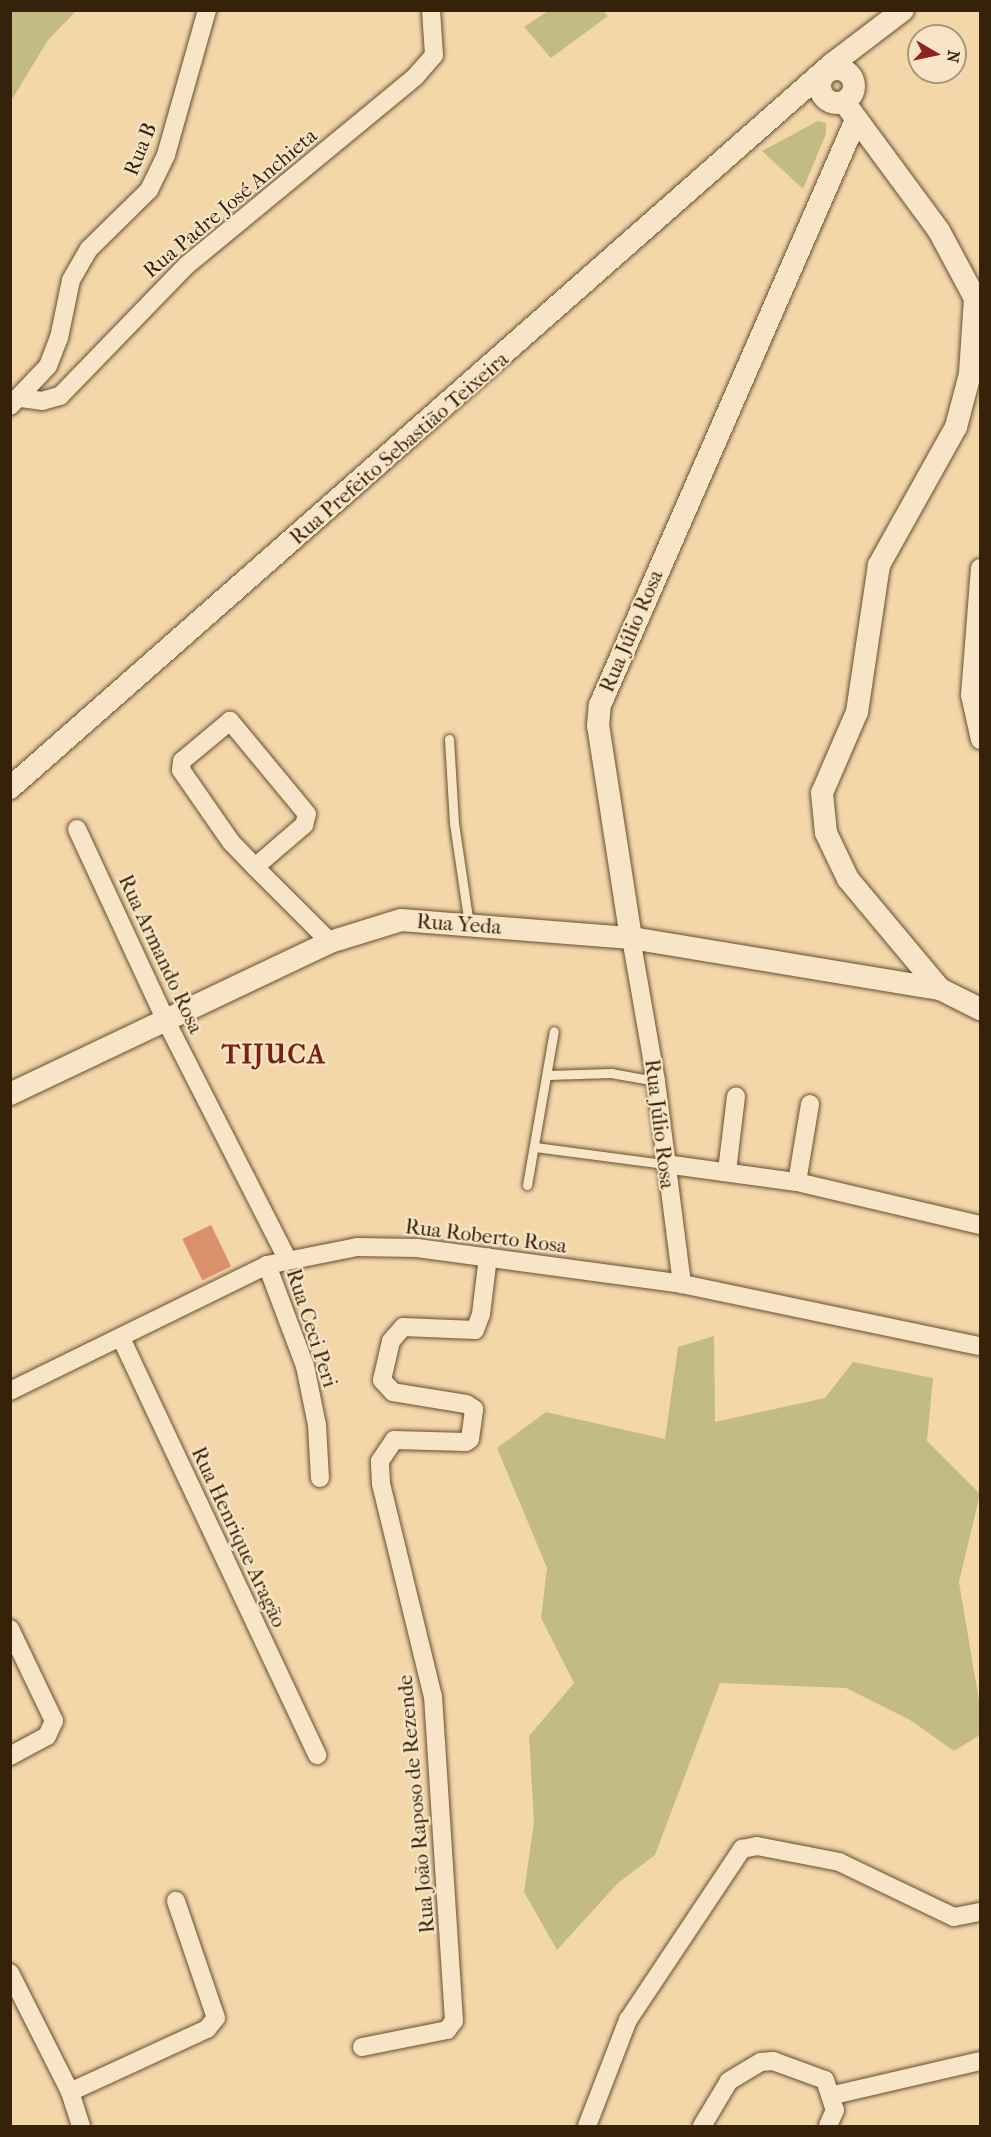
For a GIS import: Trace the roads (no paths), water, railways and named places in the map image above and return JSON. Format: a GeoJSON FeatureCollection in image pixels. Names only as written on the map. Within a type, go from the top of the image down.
{"type":"FeatureCollection","features":[{"type":"Feature","properties":{"kind":"street","name":"Rua B"},"geometry":{"type":"LineString","coordinates":[[16,402],[48,366],[59,338],[71,280],[89,249],[149,190],[166,155],[207,10]]}},
{"type":"Feature","properties":{"kind":"street","name":"Rua Padre José Anchieta"},"geometry":{"type":"LineString","coordinates":[[16,402],[42,401],[60,396],[187,265],[415,77],[434,55],[431,10]]}},
{"type":"Feature","properties":{"kind":"street","name":"Rua Prefeito Sebastião Teixeira"},"geometry":{"type":"LineString","coordinates":[[787,107],[845,101],[870,39],[903,10]]}},
{"type":"Feature","properties":{"kind":"street","name":"Rua Prefeito Sebastião Teixeira"},"geometry":{"type":"LineString","coordinates":[[10,788],[863,39],[870,39]]}},
{"type":"Feature","properties":{"kind":"street"},"geometry":{"type":"LineString","coordinates":[[826,72],[843,69],[845,101],[939,231],[978,302],[970,374],[956,427],[879,565],[857,712],[822,793],[826,832],[848,879],[940,989],[981,1009]]}},
{"type":"Feature","properties":{"kind":"street","name":"Rua Júlio Rosa"},"geometry":{"type":"LineString","coordinates":[[682,1284],[656,1080],[598,726],[600,705],[845,101]]}},
{"type":"Feature","properties":{"kind":"street"},"geometry":{"type":"LineString","coordinates":[[981,568],[970,695],[981,740]]}},
{"type":"Feature","properties":{"kind":"street"},"geometry":{"type":"LineString","coordinates":[[255,867],[304,825],[307,814],[230,722],[182,761],[181,770],[218,827],[255,867],[330,942]]}},
{"type":"Feature","properties":{"kind":"street","name":"Rua Armando Rosa"},"geometry":{"type":"LineString","coordinates":[[77,829],[165,1019],[287,1258]]}},
{"type":"Feature","properties":{"kind":"street","name":"Rua Yeda"},"geometry":{"type":"LineString","coordinates":[[10,1094],[330,942],[401,920],[631,938],[940,989]]}},
{"type":"Feature","properties":{"kind":"street"},"geometry":{"type":"LineString","coordinates":[[727,1171],[736,1097]]}},
{"type":"Feature","properties":{"kind":"street"},"geometry":{"type":"LineString","coordinates":[[797,1182],[810,1104]]}},
{"type":"Feature","properties":{"kind":"street"},"geometry":{"type":"LineString","coordinates":[[665,1164],[797,1182],[981,1225]]}},
{"type":"Feature","properties":{"kind":"street","name":"Rua Roberto Rosa"},"geometry":{"type":"LineString","coordinates":[[10,1391],[267,1265],[287,1258],[357,1247],[417,1248],[682,1284],[981,1346]]}},
{"type":"Feature","properties":{"kind":"street","name":"Rua João Raposo de Rezende"},"geometry":{"type":"LineString","coordinates":[[362,2047],[447,2030],[454,2021],[433,1697],[381,1483],[380,1461],[394,1440],[466,1442],[470,1439],[474,1409],[466,1404],[393,1392],[382,1380],[396,1331],[403,1327],[474,1330],[481,1314],[488,1257]]}},
{"type":"Feature","properties":{"kind":"street","name":"Rua Ceci Peri"},"geometry":{"type":"LineString","coordinates":[[267,1265],[305,1366],[317,1425],[320,1478]]}},
{"type":"Feature","properties":{"kind":"street","name":"Rua Henrique Aragão"},"geometry":{"type":"LineString","coordinates":[[121,1338],[317,1755]]}},
{"type":"Feature","properties":{"kind":"street"},"geometry":{"type":"LineString","coordinates":[[10,1629],[54,1721],[47,1736],[10,1756]]}},
{"type":"Feature","properties":{"kind":"street"},"geometry":{"type":"LineString","coordinates":[[587,2127],[628,2020],[742,1849],[757,1846],[838,1862],[954,1917],[981,1912]]}},
{"type":"Feature","properties":{"kind":"street"},"geometry":{"type":"LineString","coordinates":[[70,2092],[207,2029],[216,2018],[176,1901]]}},
{"type":"Feature","properties":{"kind":"street"},"geometry":{"type":"LineString","coordinates":[[10,1973],[70,2092],[81,2127]]}},
{"type":"Feature","properties":{"kind":"street"},"geometry":{"type":"LineString","coordinates":[[834,2095],[981,2061]]}},
{"type":"Feature","properties":{"kind":"street"},"geometry":{"type":"LineString","coordinates":[[702,2127],[729,2081],[761,2062],[825,2080],[834,2095],[835,2110],[828,2127]]}},
{"type":"Feature","properties":{"kind":"lane"},"geometry":{"type":"LineString","coordinates":[[449,739],[454,823],[469,925]]}},
{"type":"Feature","properties":{"kind":"lane"},"geometry":{"type":"LineString","coordinates":[[527,1185],[554,1031]]}},
{"type":"Feature","properties":{"kind":"lane"},"geometry":{"type":"LineString","coordinates":[[547,1075],[611,1074],[656,1080]]}},
{"type":"Feature","properties":{"kind":"lane"},"geometry":{"type":"LineString","coordinates":[[535,1147],[665,1164]]}},
{"type":"Feature","properties":{"kind":"district","name":"TIJUCA"},"geometry":{"type":"Point","coordinates":[274,1055]}}]}
